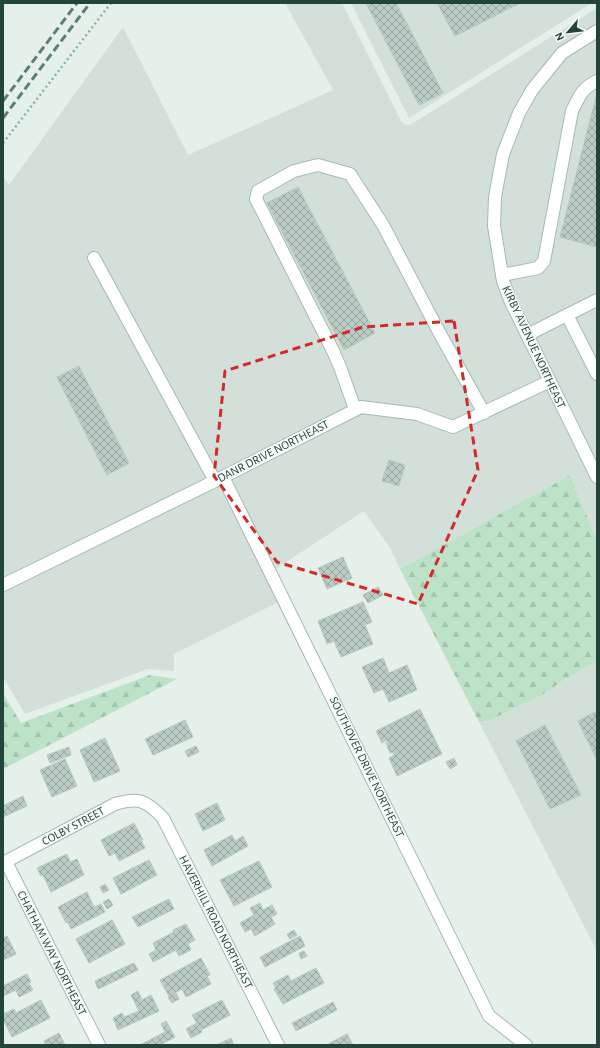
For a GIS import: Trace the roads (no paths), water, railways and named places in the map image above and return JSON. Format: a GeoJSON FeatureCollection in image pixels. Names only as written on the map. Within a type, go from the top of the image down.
{"type":"FeatureCollection","features":[{"type":"Feature","properties":{"kind":"street","name":"KIRBY AVENUE NORTHEAST"},"geometry":{"type":"LineString","coordinates":[[597,30],[562,53],[532,90],[519,113],[503,154],[495,197],[494,226],[502,274],[510,300],[597,477]]}},
{"type":"Feature","properties":{"kind":"street"},"geometry":{"type":"LineString","coordinates":[[502,274],[538,268],[544,261],[572,111],[586,86],[597,81]]}},
{"type":"Feature","properties":{"kind":"street"},"geometry":{"type":"LineString","coordinates":[[355,409],[333,351],[256,199],[258,191],[294,171],[318,165],[350,174],[383,224],[428,311],[484,413]]}},
{"type":"Feature","properties":{"kind":"street","name":"SOUTHOVER DRIVE NORTHEAST"},"geometry":{"type":"LineString","coordinates":[[94,258],[219,479],[489,1016],[526,1045]]}},
{"type":"Feature","properties":{"kind":"street"},"geometry":{"type":"LineString","coordinates":[[527,335],[597,300]]}},
{"type":"Feature","properties":{"kind":"street"},"geometry":{"type":"LineString","coordinates":[[567,315],[597,374]]}},
{"type":"Feature","properties":{"kind":"street","name":"DANR DRIVE NORTHEAST"},"geometry":{"type":"LineString","coordinates":[[3,585],[219,479],[355,409],[361,407],[417,414],[453,427],[550,381]]}},
{"type":"Feature","properties":{"kind":"street","name":"COLBY STREET"},"geometry":{"type":"LineString","coordinates":[[5,862],[114,804],[128,800],[136,800],[147,803]]}},
{"type":"Feature","properties":{"kind":"street","name":"HAVERHILL ROAD NORTHEAST"},"geometry":{"type":"LineString","coordinates":[[147,803],[163,818],[278,1045]]}},
{"type":"Feature","properties":{"kind":"street","name":"CHATHAM WAY NORTHEAST"},"geometry":{"type":"LineString","coordinates":[[5,862],[99,1045]]}},
{"type":"Feature","properties":{"kind":"railway"},"geometry":{"type":"LineString","coordinates":[[3,101],[77,3]]}},
{"type":"Feature","properties":{"kind":"railway"},"geometry":{"type":"LineString","coordinates":[[3,118],[90,3]]}}]}
